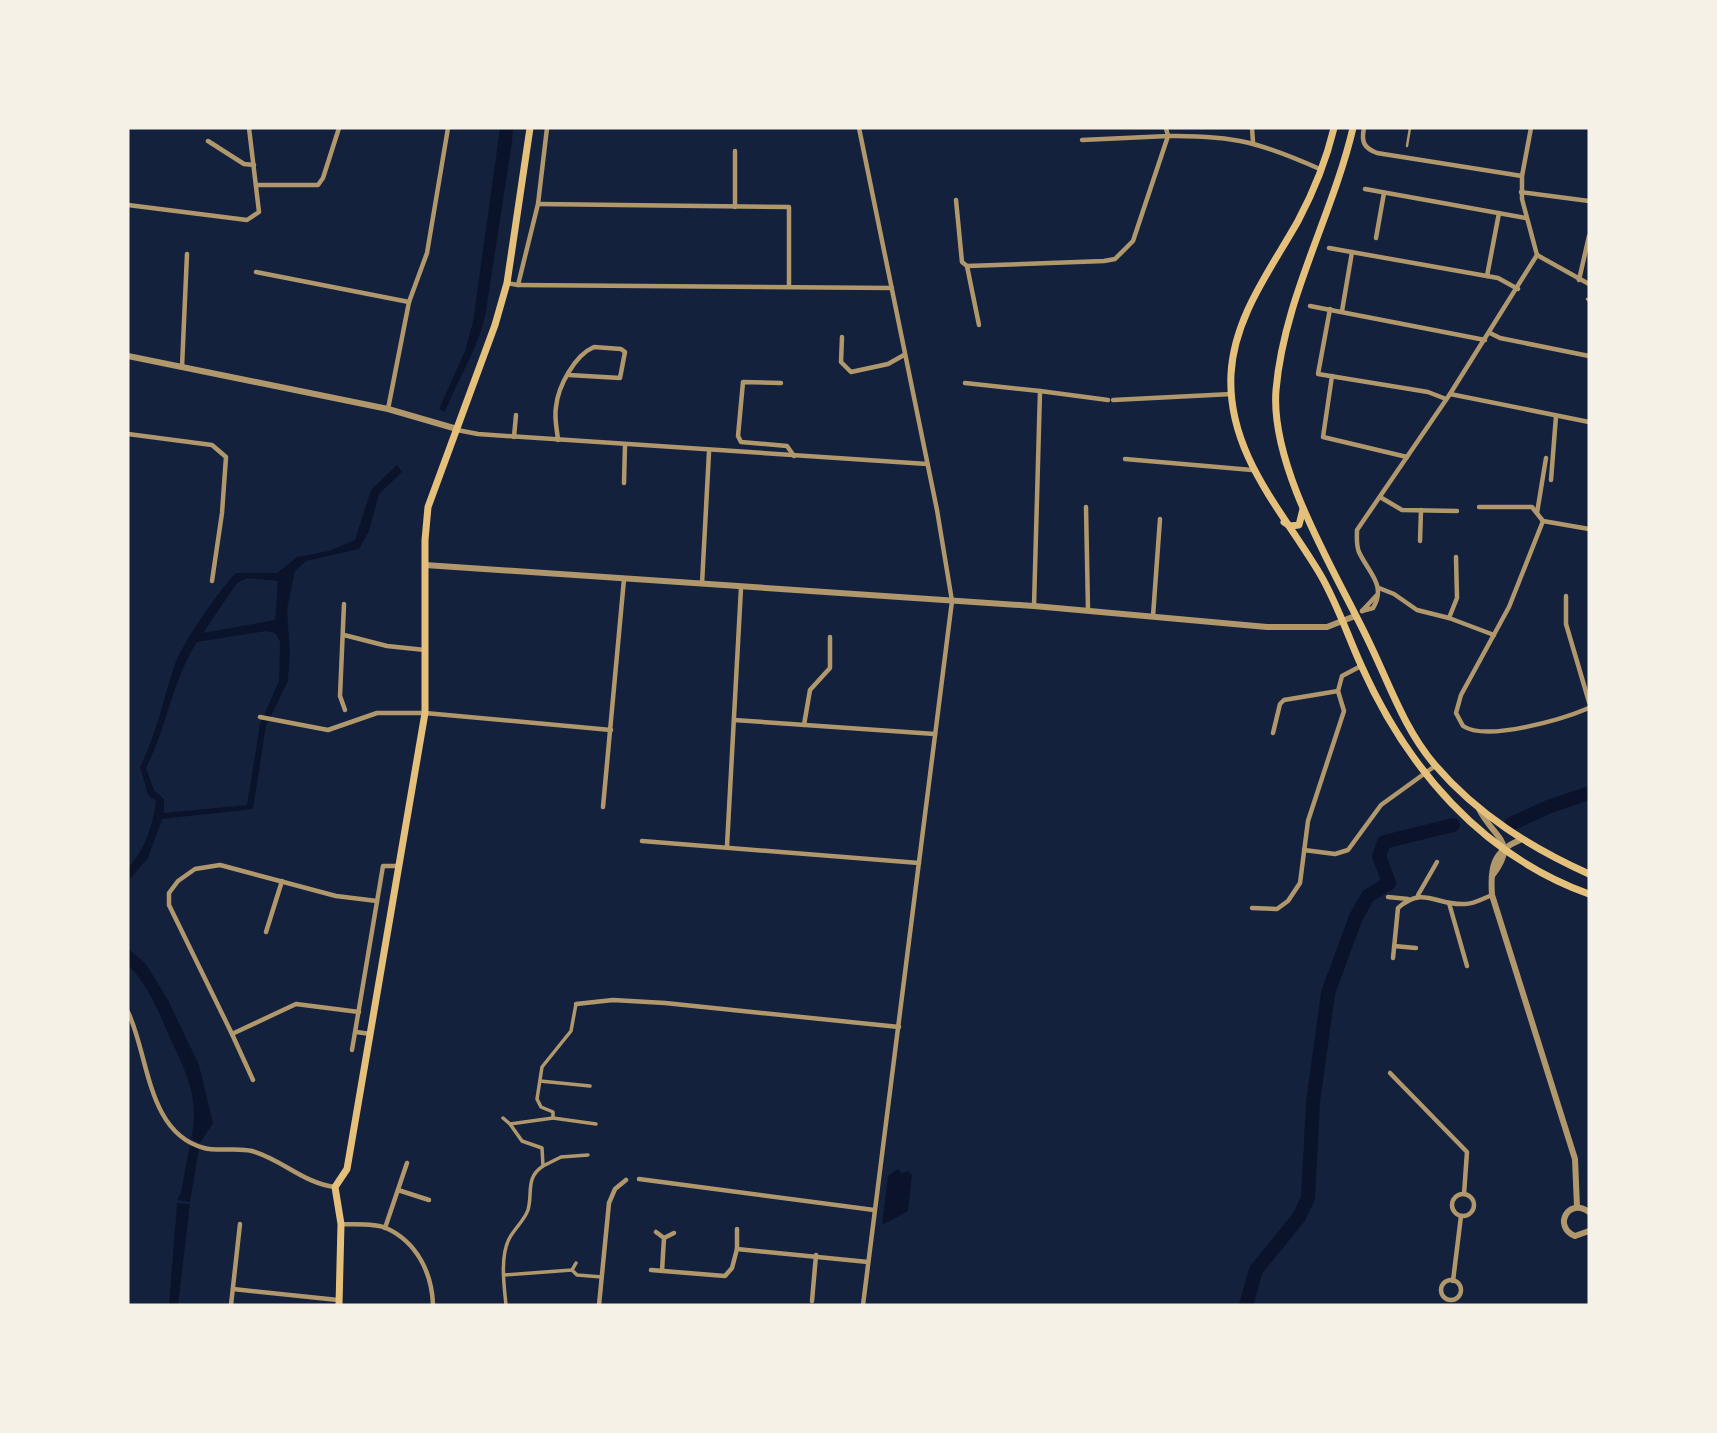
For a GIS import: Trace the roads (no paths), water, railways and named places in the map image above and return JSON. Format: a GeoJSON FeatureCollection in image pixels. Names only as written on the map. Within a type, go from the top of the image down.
{"type":"FeatureCollection","features":[{"type":"Feature","properties":{"kind":"main road"},"geometry":{"type":"LineString","coordinates":[[339,1303],[341,1224],[335,1187],[346,1169],[425,713],[425,565],[428,506],[495,325],[507,283],[530,128]]}},
{"type":"Feature","properties":{"kind":"main road"},"geometry":{"type":"LineString","coordinates":[[1334,128],[1323,170],[1249,305],[1234,351],[1232,394],[1252,470],[1281,518],[1319,572],[1361,666],[1425,775],[1456,811],[1502,848],[1525,863],[1589,894]]}},
{"type":"Feature","properties":{"kind":"main road"},"geometry":{"type":"LineString","coordinates":[[1281,518],[1290,526],[1299,525],[1304,516],[1278,435],[1276,393],[1282,340],[1301,279],[1342,176],[1353,128]]}},
{"type":"Feature","properties":{"kind":"main road"},"geometry":{"type":"LineString","coordinates":[[1300,498],[1359,613],[1395,700],[1419,744],[1479,809],[1520,840],[1589,874]]}},
{"type":"Feature","properties":{"kind":"street"},"geometry":{"type":"LineString","coordinates":[[128,205],[247,220],[259,212],[258,185],[249,128]]}},
{"type":"Feature","properties":{"kind":"street"},"geometry":{"type":"LineString","coordinates":[[258,185],[318,185],[339,128]]}},
{"type":"Feature","properties":{"kind":"street"},"geometry":{"type":"LineString","coordinates":[[388,409],[409,302],[427,253],[448,128]]}},
{"type":"Feature","properties":{"kind":"street"},"geometry":{"type":"LineString","coordinates":[[518,285],[538,204],[547,128]]}},
{"type":"Feature","properties":{"kind":"street"},"geometry":{"type":"LineString","coordinates":[[859,128],[952,601],[863,1305]]}},
{"type":"Feature","properties":{"kind":"street"},"geometry":{"type":"LineString","coordinates":[[967,266],[1115,259],[1133,241],[1168,136],[1166,128]]}},
{"type":"Feature","properties":{"kind":"street"},"geometry":{"type":"LineString","coordinates":[[1252,128],[1253,142]]}},
{"type":"Feature","properties":{"kind":"street"},"geometry":{"type":"LineString","coordinates":[[1364,128],[1363,142],[1366,149],[1377,153],[1522,176]]}},
{"type":"Feature","properties":{"kind":"street"},"geometry":{"type":"LineString","coordinates":[[425,565],[1034,606],[1288,628],[1327,627],[1343,622],[1359,613],[1376,596],[1379,588],[1375,575],[1359,552],[1357,530],[1448,397],[1537,256],[1521,192],[1531,128]]}},
{"type":"Feature","properties":{"kind":"street"},"geometry":{"type":"LineString","coordinates":[[1082,140],[1216,135],[1253,142],[1323,170]]}},
{"type":"Feature","properties":{"kind":"street"},"geometry":{"type":"LineString","coordinates":[[208,141],[244,164],[254,165]]}},
{"type":"Feature","properties":{"kind":"street"},"geometry":{"type":"LineString","coordinates":[[735,151],[735,207]]}},
{"type":"Feature","properties":{"kind":"street"},"geometry":{"type":"LineString","coordinates":[[1365,189],[1526,218]]}},
{"type":"Feature","properties":{"kind":"street"},"geometry":{"type":"LineString","coordinates":[[1521,192],[1589,201]]}},
{"type":"Feature","properties":{"kind":"street"},"geometry":{"type":"LineString","coordinates":[[1376,238],[1384,193]]}},
{"type":"Feature","properties":{"kind":"street"},"geometry":{"type":"LineString","coordinates":[[956,200],[962,262],[967,266],[979,325]]}},
{"type":"Feature","properties":{"kind":"street"},"geometry":{"type":"LineString","coordinates":[[538,204],[789,207],[789,286]]}},
{"type":"Feature","properties":{"kind":"street"},"geometry":{"type":"LineString","coordinates":[[1487,276],[1499,214]]}},
{"type":"Feature","properties":{"kind":"street"},"geometry":{"type":"LineString","coordinates":[[1579,280],[1589,236]]}},
{"type":"Feature","properties":{"kind":"street"},"geometry":{"type":"LineString","coordinates":[[1329,248],[1498,278],[1518,289]]}},
{"type":"Feature","properties":{"kind":"street"},"geometry":{"type":"LineString","coordinates":[[1342,311],[1352,252]]}},
{"type":"Feature","properties":{"kind":"street"},"geometry":{"type":"LineString","coordinates":[[182,367],[187,254]]}},
{"type":"Feature","properties":{"kind":"street"},"geometry":{"type":"LineString","coordinates":[[1537,256],[1589,284]]}},
{"type":"Feature","properties":{"kind":"street"},"geometry":{"type":"LineString","coordinates":[[256,272],[409,302]]}},
{"type":"Feature","properties":{"kind":"street"},"geometry":{"type":"LineString","coordinates":[[507,283],[892,288]]}},
{"type":"Feature","properties":{"kind":"street"},"geometry":{"type":"LineString","coordinates":[[1310,306],[1485,340]]}},
{"type":"Feature","properties":{"kind":"street"},"geometry":{"type":"LineString","coordinates":[[1330,309],[1318,374],[1589,422]]}},
{"type":"Feature","properties":{"kind":"street"},"geometry":{"type":"LineString","coordinates":[[1490,333],[1500,338],[1589,356]]}},
{"type":"Feature","properties":{"kind":"street"},"geometry":{"type":"LineString","coordinates":[[842,337],[841,362],[850,372],[888,363],[904,355]]}},
{"type":"Feature","properties":{"kind":"street"},"geometry":{"type":"LineString","coordinates":[[558,440],[556,404],[569,375],[580,358],[593,347],[624,352],[620,379],[569,375]]}},
{"type":"Feature","properties":{"kind":"street"},"geometry":{"type":"LineString","coordinates":[[128,356],[388,409],[457,429],[514,437],[709,452],[927,464]]}},
{"type":"Feature","properties":{"kind":"street"},"geometry":{"type":"LineString","coordinates":[[1332,376],[1323,437],[1406,457]]}},
{"type":"Feature","properties":{"kind":"street"},"geometry":{"type":"LineString","coordinates":[[781,383],[743,382],[738,436],[741,442],[787,446],[794,456]]}},
{"type":"Feature","properties":{"kind":"street"},"geometry":{"type":"LineString","coordinates":[[965,383],[1110,400],[1232,394]]}},
{"type":"Feature","properties":{"kind":"street"},"geometry":{"type":"LineString","coordinates":[[1034,606],[1040,391]]}},
{"type":"Feature","properties":{"kind":"street"},"geometry":{"type":"LineString","coordinates":[[514,437],[516,415]]}},
{"type":"Feature","properties":{"kind":"street"},"geometry":{"type":"LineString","coordinates":[[1551,480],[1555,455],[1552,433],[1556,416]]}},
{"type":"Feature","properties":{"kind":"street"},"geometry":{"type":"LineString","coordinates":[[128,434],[212,445],[226,457],[222,513],[212,581]]}},
{"type":"Feature","properties":{"kind":"street"},"geometry":{"type":"LineString","coordinates":[[624,483],[625,445]]}},
{"type":"Feature","properties":{"kind":"street"},"geometry":{"type":"LineString","coordinates":[[702,584],[709,452]]}},
{"type":"Feature","properties":{"kind":"street"},"geometry":{"type":"LineString","coordinates":[[1537,514],[1546,458]]}},
{"type":"Feature","properties":{"kind":"street"},"geometry":{"type":"LineString","coordinates":[[1125,459],[1252,470]]}},
{"type":"Feature","properties":{"kind":"street"},"geometry":{"type":"LineString","coordinates":[[1380,497],[1402,510],[1457,510]]}},
{"type":"Feature","properties":{"kind":"street"},"geometry":{"type":"LineString","coordinates":[[1086,507],[1088,610]]}},
{"type":"Feature","properties":{"kind":"street"},"geometry":{"type":"LineString","coordinates":[[1479,507],[1532,507],[1543,522],[1589,529]]}},
{"type":"Feature","properties":{"kind":"street"},"geometry":{"type":"LineString","coordinates":[[1420,541],[1421,510]]}},
{"type":"Feature","properties":{"kind":"street"},"geometry":{"type":"LineString","coordinates":[[1153,616],[1160,519]]}},
{"type":"Feature","properties":{"kind":"street"},"geometry":{"type":"LineString","coordinates":[[1543,522],[1534,550],[1494,635],[1458,702],[1457,717],[1470,731],[1491,731],[1551,720],[1589,708]]}},
{"type":"Feature","properties":{"kind":"street"},"geometry":{"type":"LineString","coordinates":[[1449,618],[1457,598],[1456,558]]}},
{"type":"Feature","properties":{"kind":"street"},"geometry":{"type":"LineString","coordinates":[[603,807],[624,579]]}},
{"type":"Feature","properties":{"kind":"street"},"geometry":{"type":"LineString","coordinates":[[727,846],[741,588]]}},
{"type":"Feature","properties":{"kind":"street"},"geometry":{"type":"LineString","coordinates":[[1379,588],[1394,594],[1417,610],[1449,618],[1494,635]]}},
{"type":"Feature","properties":{"kind":"street"},"geometry":{"type":"LineString","coordinates":[[1566,596],[1566,624],[1589,702]]}},
{"type":"Feature","properties":{"kind":"street"},"geometry":{"type":"LineString","coordinates":[[344,604],[340,696],[345,710]]}},
{"type":"Feature","properties":{"kind":"street"},"geometry":{"type":"LineString","coordinates":[[344,635],[387,646],[426,650]]}},
{"type":"Feature","properties":{"kind":"street"},"geometry":{"type":"LineString","coordinates":[[804,725],[810,690],[831,668],[830,637]]}},
{"type":"Feature","properties":{"kind":"street"},"geometry":{"type":"LineString","coordinates":[[1252,908],[1271,911],[1288,901],[1300,883],[1308,821],[1343,711],[1338,691],[1342,676],[1361,666]]}},
{"type":"Feature","properties":{"kind":"street"},"geometry":{"type":"LineString","coordinates":[[1273,733],[1280,704],[1284,700],[1338,691]]}},
{"type":"Feature","properties":{"kind":"street"},"geometry":{"type":"LineString","coordinates":[[260,717],[328,730],[377,713],[425,713],[611,730]]}},
{"type":"Feature","properties":{"kind":"street"},"geometry":{"type":"LineString","coordinates":[[734,720],[935,734]]}},
{"type":"Feature","properties":{"kind":"street"},"geometry":{"type":"LineString","coordinates":[[1304,850],[1335,854],[1348,850],[1381,805],[1436,765]]}},
{"type":"Feature","properties":{"kind":"street"},"geometry":{"type":"LineString","coordinates":[[1479,809],[1502,837],[1502,848]]}},
{"type":"Feature","properties":{"kind":"street"},"geometry":{"type":"LineString","coordinates":[[1520,840],[1502,848],[1493,860],[1490,877],[1492,895],[1575,1160],[1577,1207]]}},
{"type":"Feature","properties":{"kind":"street"},"geometry":{"type":"LineString","coordinates":[[642,841],[919,863]]}},
{"type":"Feature","properties":{"kind":"street"},"geometry":{"type":"LineString","coordinates":[[1419,895],[1437,862]]}},
{"type":"Feature","properties":{"kind":"street"},"geometry":{"type":"LineString","coordinates":[[253,1080],[169,905],[169,893],[189,873],[212,864],[229,866],[336,896],[377,901]]}},
{"type":"Feature","properties":{"kind":"street"},"geometry":{"type":"LineString","coordinates":[[352,1050],[384,864],[398,866]]}},
{"type":"Feature","properties":{"kind":"street"},"geometry":{"type":"LineString","coordinates":[[265,932],[282,881]]}},
{"type":"Feature","properties":{"kind":"street"},"geometry":{"type":"LineString","coordinates":[[1393,958],[1398,908],[1408,899],[1419,895],[1466,904],[1492,895]]}},
{"type":"Feature","properties":{"kind":"street"},"geometry":{"type":"LineString","coordinates":[[1388,897],[1408,899]]}},
{"type":"Feature","properties":{"kind":"street"},"geometry":{"type":"LineString","coordinates":[[1449,902],[1467,966]]}},
{"type":"Feature","properties":{"kind":"street"},"geometry":{"type":"LineString","coordinates":[[1394,946],[1416,948]]}},
{"type":"Feature","properties":{"kind":"street"},"geometry":{"type":"LineString","coordinates":[[553,1118],[553,1112],[541,1107],[537,1099],[542,1067],[571,1031],[576,1004],[613,1000],[665,1003],[899,1027]]}},
{"type":"Feature","properties":{"kind":"street"},"geometry":{"type":"LineString","coordinates":[[232,1034],[296,1004],[359,1012]]}},
{"type":"Feature","properties":{"kind":"street"},"geometry":{"type":"LineString","coordinates":[[128,1013],[164,1118],[187,1140],[203,1147],[253,1151],[311,1182],[335,1187]]}},
{"type":"Feature","properties":{"kind":"street"},"geometry":{"type":"LineString","coordinates":[[356,1032],[371,1034]]}},
{"type":"Feature","properties":{"kind":"street"},"geometry":{"type":"LineString","coordinates":[[1390,1073],[1467,1152],[1464,1194]]}},
{"type":"Feature","properties":{"kind":"street"},"geometry":{"type":"LineString","coordinates":[[540,1080],[590,1086]]}},
{"type":"Feature","properties":{"kind":"street"},"geometry":{"type":"LineString","coordinates":[[503,1118],[522,1141],[542,1148],[543,1166]]}},
{"type":"Feature","properties":{"kind":"street"},"geometry":{"type":"LineString","coordinates":[[510,1124],[553,1118],[596,1124]]}},
{"type":"Feature","properties":{"kind":"street"},"geometry":{"type":"LineString","coordinates":[[506,1305],[504,1275],[509,1239],[527,1212],[529,1185],[534,1172],[561,1157],[588,1155]]}},
{"type":"Feature","properties":{"kind":"street"},"geometry":{"type":"LineString","coordinates":[[385,1228],[407,1163]]}},
{"type":"Feature","properties":{"kind":"street"},"geometry":{"type":"LineString","coordinates":[[639,1179],[874,1210]]}},
{"type":"Feature","properties":{"kind":"street"},"geometry":{"type":"LineString","coordinates":[[600,1305],[609,1203],[615,1189],[626,1180]]}},
{"type":"Feature","properties":{"kind":"street"},"geometry":{"type":"LineString","coordinates":[[398,1190],[429,1200]]}},
{"type":"Feature","properties":{"kind":"street"},"geometry":{"type":"LineString","coordinates":[[1464,1194],[1470,1196],[1474,1206],[1470,1213],[1461,1216],[1455,1212],[1452,1203],[1457,1196],[1464,1194]]}},
{"type":"Feature","properties":{"kind":"street"},"geometry":{"type":"LineString","coordinates":[[1577,1207],[1589,1212]]}},
{"type":"Feature","properties":{"kind":"street"},"geometry":{"type":"LineString","coordinates":[[1577,1207],[1564,1215],[1564,1228],[1575,1236],[1589,1233]]}},
{"type":"Feature","properties":{"kind":"street"},"geometry":{"type":"LineString","coordinates":[[1453,1281],[1461,1216]]}},
{"type":"Feature","properties":{"kind":"street"},"geometry":{"type":"LineString","coordinates":[[231,1305],[240,1224]]}},
{"type":"Feature","properties":{"kind":"street"},"geometry":{"type":"LineString","coordinates":[[341,1224],[385,1228],[408,1245],[425,1264],[433,1285],[433,1305]]}},
{"type":"Feature","properties":{"kind":"street"},"geometry":{"type":"LineString","coordinates":[[651,1270],[725,1276],[732,1269],[737,1249],[737,1229]]}},
{"type":"Feature","properties":{"kind":"street"},"geometry":{"type":"LineString","coordinates":[[656,1232],[664,1238]]}},
{"type":"Feature","properties":{"kind":"street"},"geometry":{"type":"LineString","coordinates":[[664,1238],[674,1233]]}},
{"type":"Feature","properties":{"kind":"street"},"geometry":{"type":"LineString","coordinates":[[662,1270],[664,1238]]}},
{"type":"Feature","properties":{"kind":"street"},"geometry":{"type":"LineString","coordinates":[[737,1249],[868,1262]]}},
{"type":"Feature","properties":{"kind":"street"},"geometry":{"type":"LineString","coordinates":[[812,1301],[816,1255]]}},
{"type":"Feature","properties":{"kind":"street"},"geometry":{"type":"LineString","coordinates":[[572,1270],[576,1263]]}},
{"type":"Feature","properties":{"kind":"street"},"geometry":{"type":"LineString","coordinates":[[504,1275],[572,1270]]}},
{"type":"Feature","properties":{"kind":"street"},"geometry":{"type":"LineString","coordinates":[[572,1270],[576,1275],[602,1277]]}},
{"type":"Feature","properties":{"kind":"street"},"geometry":{"type":"LineString","coordinates":[[1453,1281],[1460,1286],[1461,1292],[1456,1299],[1449,1300],[1442,1295],[1441,1287],[1453,1281]]}},
{"type":"Feature","properties":{"kind":"street"},"geometry":{"type":"LineString","coordinates":[[233,1289],[339,1303]]}},
{"type":"Feature","properties":{"kind":"lane"},"geometry":{"type":"LineString","coordinates":[[1407,146],[1410,128]]}},
{"type":"Feature","properties":{"kind":"water"},"geometry":{"type":"Polygon","coordinates":[[[500,128],[513,128],[512,142],[485,317],[445,412],[439,409],[465,351],[473,322],[500,128]]]}},
{"type":"Feature","properties":{"kind":"water"},"geometry":{"type":"Polygon","coordinates":[[[397,465],[402,472],[379,494],[369,531],[359,549],[306,561],[295,571],[287,609],[290,653],[288,681],[266,726],[253,809],[162,819],[148,858],[128,881],[128,868],[147,837],[156,801],[148,795],[140,767],[175,664],[193,630],[236,573],[277,573],[297,557],[329,551],[355,540],[371,490],[397,465]],[[247,578],[237,583],[203,633],[275,620],[278,581],[247,578]],[[266,631],[197,642],[188,657],[146,768],[154,790],[164,799],[164,813],[247,805],[260,724],[279,681],[280,641],[275,633],[266,631]]]}},
{"type":"Feature","properties":{"kind":"water"},"geometry":{"type":"Polygon","coordinates":[[[128,948],[146,964],[168,1000],[199,1065],[213,1123],[200,1143],[191,1139],[194,1112],[187,1076],[153,1000],[128,965],[128,948]]]}},
{"type":"Feature","properties":{"kind":"water"},"geometry":{"type":"Polygon","coordinates":[[[190,1144],[199,1148],[190,1202],[177,1200],[190,1144]]]}},
{"type":"Feature","properties":{"kind":"water"},"geometry":{"type":"Polygon","coordinates":[[[898,1169],[901,1173],[909,1171],[912,1175],[908,1211],[882,1225],[888,1176],[898,1169]]]}},
{"type":"Feature","properties":{"kind":"water"},"geometry":{"type":"Polygon","coordinates":[[[177,1203],[190,1204],[178,1305],[169,1305],[177,1203]]]}},
{"type":"Feature","properties":{"kind":"waterway"},"geometry":{"type":"LineString","coordinates":[[1511,824],[1548,807],[1589,793]]}},
{"type":"Feature","properties":{"kind":"waterway"},"geometry":{"type":"LineString","coordinates":[[1246,1305],[1256,1270],[1299,1217],[1308,1198],[1313,1102],[1328,993],[1356,917],[1368,896],[1389,883],[1379,856],[1384,842],[1453,825]]}}]}
